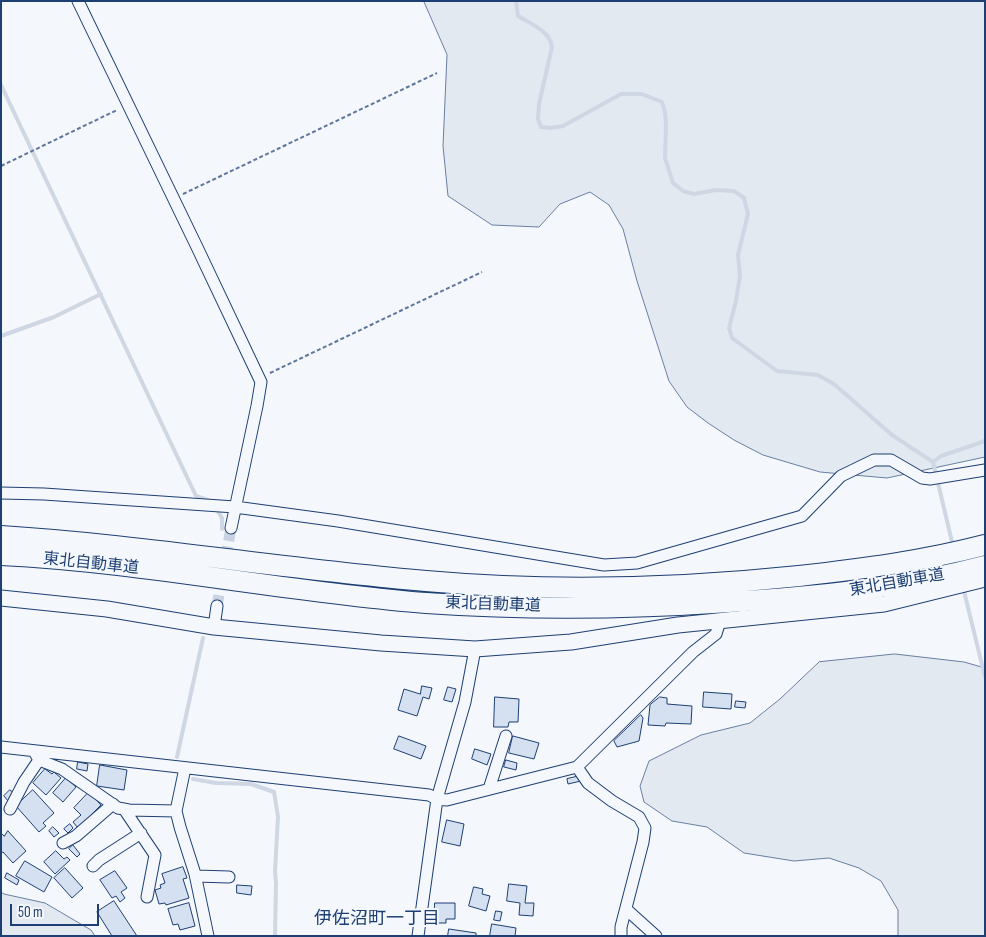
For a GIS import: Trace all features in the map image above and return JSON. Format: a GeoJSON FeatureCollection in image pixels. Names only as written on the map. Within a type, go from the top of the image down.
{"type":"FeatureCollection","features":[{"type":"Feature","properties":{"kind":"highway","name":"東北自動車道"},"geometry":{"type":"LineString","coordinates":[[1,536],[78,542],[426,581],[488,586],[551,587],[668,586],[765,579],[901,563],[985,545]]}},
{"type":"Feature","properties":{"kind":"highway","name":"東北自動車道"},"geometry":{"type":"LineString","coordinates":[[1,555],[78,561],[426,603],[562,608],[670,606],[830,594],[906,582],[985,566]]}},
{"type":"Feature","properties":{"kind":"street"},"geometry":{"type":"LineString","coordinates":[[78,1],[261,382],[231,528]]}},
{"type":"Feature","properties":{"kind":"street"},"geometry":{"type":"LineString","coordinates":[[1,493],[44,494],[235,507],[338,521],[604,565],[637,563],[802,516],[841,476],[874,460],[890,460],[922,478],[930,479],[985,470]]}},
{"type":"Feature","properties":{"kind":"street"},"geometry":{"type":"LineString","coordinates":[[1,598],[107,609],[214,627],[382,643],[475,649],[570,642],[720,620],[884,604],[985,579]]}},
{"type":"Feature","properties":{"kind":"street"},"geometry":{"type":"LineString","coordinates":[[214,627],[218,606]]}},
{"type":"Feature","properties":{"kind":"street"},"geometry":{"type":"LineString","coordinates":[[1,747],[37,755],[185,768],[429,795],[437,799],[447,800],[578,768],[693,652],[716,634],[720,620]]}},
{"type":"Feature","properties":{"kind":"street"},"geometry":{"type":"LineString","coordinates":[[418,936],[437,799],[465,702],[475,649]]}},
{"type":"Feature","properties":{"kind":"street"},"geometry":{"type":"LineString","coordinates":[[489,790],[506,736]]}},
{"type":"Feature","properties":{"kind":"street"},"geometry":{"type":"LineString","coordinates":[[37,755],[62,769],[113,804],[124,809],[176,811]]}},
{"type":"Feature","properties":{"kind":"street"},"geometry":{"type":"LineString","coordinates":[[10,810],[37,755]]}},
{"type":"Feature","properties":{"kind":"street"},"geometry":{"type":"LineString","coordinates":[[185,768],[176,811],[196,876],[208,936]]}},
{"type":"Feature","properties":{"kind":"street"},"geometry":{"type":"LineString","coordinates":[[578,768],[588,783],[638,817],[644,828],[643,842],[621,927],[622,936]]}},
{"type":"Feature","properties":{"kind":"street"},"geometry":{"type":"LineString","coordinates":[[63,843],[76,836],[113,804]]}},
{"type":"Feature","properties":{"kind":"street"},"geometry":{"type":"LineString","coordinates":[[124,809],[155,855],[147,897]]}},
{"type":"Feature","properties":{"kind":"street"},"geometry":{"type":"LineString","coordinates":[[93,866],[98,860],[141,833]]}},
{"type":"Feature","properties":{"kind":"street"},"geometry":{"type":"LineString","coordinates":[[196,876],[229,877]]}},
{"type":"Feature","properties":{"kind":"street"},"geometry":{"type":"LineString","coordinates":[[626,909],[656,936]]}},
{"type":"Feature","properties":{"kind":"path"},"geometry":{"type":"LineString","coordinates":[[174,199],[437,73]]}},
{"type":"Feature","properties":{"kind":"path"},"geometry":{"type":"LineString","coordinates":[[1,166],[128,105]]}},
{"type":"Feature","properties":{"kind":"path"},"geometry":{"type":"LineString","coordinates":[[259,378],[482,272]]}},
{"type":"Feature","properties":{"kind":"shaded area"},"geometry":{"type":"Polygon","coordinates":[[[424,1],[985,1],[985,457],[887,478],[820,472],[763,455],[734,440],[687,407],[669,381],[637,281],[623,229],[609,205],[590,192],[560,204],[539,227],[492,225],[448,196],[443,146],[447,55],[424,1]]]}},
{"type":"Feature","properties":{"kind":"shaded area"},"geometry":{"type":"Polygon","coordinates":[[[895,654],[964,662],[985,668],[985,936],[898,936],[898,910],[881,881],[859,868],[829,858],[794,861],[744,853],[707,827],[672,821],[644,802],[640,786],[649,761],[701,735],[750,723],[780,699],[819,662],[895,654]]]}},
{"type":"Feature","properties":{"kind":"shaded area"},"geometry":{"type":"Polygon","coordinates":[[[1,892],[45,903],[91,930],[95,936],[1,936],[1,892]]]}},
{"type":"Feature","properties":{"kind":"building"},"geometry":{"type":"Polygon","coordinates":[[[422,686],[432,688],[429,699],[423,697],[417,716],[398,710],[404,689],[420,694],[422,686]]]}},
{"type":"Feature","properties":{"kind":"building"},"geometry":{"type":"Polygon","coordinates":[[[448,687],[456,689],[452,702],[444,700],[448,687]]]}},
{"type":"Feature","properties":{"kind":"building"},"geometry":{"type":"Polygon","coordinates":[[[704,692],[732,694],[731,709],[703,707],[704,692]]]}},
{"type":"Feature","properties":{"kind":"building"},"geometry":{"type":"Polygon","coordinates":[[[495,697],[519,699],[518,722],[509,722],[508,727],[494,727],[495,697]]]}},
{"type":"Feature","properties":{"kind":"building"},"geometry":{"type":"Polygon","coordinates":[[[660,697],[667,698],[667,704],[692,706],[691,724],[666,723],[665,726],[648,725],[650,705],[660,697]]]}},
{"type":"Feature","properties":{"kind":"building"},"geometry":{"type":"Polygon","coordinates":[[[736,701],[746,702],[745,708],[735,707],[736,701]]]}},
{"type":"Feature","properties":{"kind":"building"},"geometry":{"type":"Polygon","coordinates":[[[641,715],[643,718],[639,741],[617,747],[614,741],[641,715]]]}},
{"type":"Feature","properties":{"kind":"building"},"geometry":{"type":"Polygon","coordinates":[[[399,736],[426,746],[421,759],[394,749],[399,736]]]}},
{"type":"Feature","properties":{"kind":"building"},"geometry":{"type":"Polygon","coordinates":[[[513,736],[539,743],[534,759],[509,753],[513,736]]]}},
{"type":"Feature","properties":{"kind":"building"},"geometry":{"type":"Polygon","coordinates":[[[475,749],[491,754],[487,765],[472,759],[475,749]]]}},
{"type":"Feature","properties":{"kind":"building"},"geometry":{"type":"Polygon","coordinates":[[[506,760],[517,763],[516,770],[504,767],[506,760]]]}},
{"type":"Feature","properties":{"kind":"building"},"geometry":{"type":"Polygon","coordinates":[[[78,762],[88,764],[87,771],[77,769],[78,762]]]}},
{"type":"Feature","properties":{"kind":"building"},"geometry":{"type":"Polygon","coordinates":[[[100,765],[127,770],[124,790],[97,786],[100,765]]]}},
{"type":"Feature","properties":{"kind":"building"},"geometry":{"type":"Polygon","coordinates":[[[45,769],[52,774],[54,772],[61,778],[46,795],[33,783],[45,769]]]}},
{"type":"Feature","properties":{"kind":"building"},"geometry":{"type":"Polygon","coordinates":[[[580,776],[581,781],[568,784],[567,779],[580,776]]]}},
{"type":"Feature","properties":{"kind":"building"},"geometry":{"type":"Polygon","coordinates":[[[66,778],[76,787],[63,802],[53,793],[66,778]]]}},
{"type":"Feature","properties":{"kind":"building"},"geometry":{"type":"Polygon","coordinates":[[[10,790],[15,794],[8,801],[4,796],[10,790]]]}},
{"type":"Feature","properties":{"kind":"building"},"geometry":{"type":"Polygon","coordinates":[[[33,790],[54,813],[43,823],[46,826],[39,832],[16,806],[33,790]]]}},
{"type":"Feature","properties":{"kind":"building"},"geometry":{"type":"Polygon","coordinates":[[[89,792],[101,805],[78,828],[73,822],[81,815],[74,808],[89,792]]]}},
{"type":"Feature","properties":{"kind":"building"},"geometry":{"type":"Polygon","coordinates":[[[447,820],[464,824],[460,846],[442,842],[447,820]]]}},
{"type":"Feature","properties":{"kind":"building"},"geometry":{"type":"Polygon","coordinates":[[[70,824],[73,828],[68,833],[64,829],[70,824]]]}},
{"type":"Feature","properties":{"kind":"building"},"geometry":{"type":"Polygon","coordinates":[[[53,827],[59,833],[54,837],[49,831],[53,827]]]}},
{"type":"Feature","properties":{"kind":"building"},"geometry":{"type":"Polygon","coordinates":[[[8,831],[26,851],[13,863],[3,852],[1,853],[1,833],[4,836],[8,831]]]}},
{"type":"Feature","properties":{"kind":"building"},"geometry":{"type":"Polygon","coordinates":[[[73,845],[80,854],[77,857],[69,849],[73,845]]]}},
{"type":"Feature","properties":{"kind":"building"},"geometry":{"type":"Polygon","coordinates":[[[56,851],[64,859],[67,857],[70,860],[55,874],[44,862],[56,851]]]}},
{"type":"Feature","properties":{"kind":"building"},"geometry":{"type":"Polygon","coordinates":[[[25,861],[52,877],[44,892],[16,876],[25,861]]]}},
{"type":"Feature","properties":{"kind":"building"},"geometry":{"type":"Polygon","coordinates":[[[183,867],[187,878],[183,879],[189,898],[166,905],[165,903],[159,904],[155,890],[161,888],[160,885],[165,883],[162,874],[183,867]]]}},
{"type":"Feature","properties":{"kind":"building"},"geometry":{"type":"Polygon","coordinates":[[[65,868],[83,888],[72,898],[54,878],[65,868]]]}},
{"type":"Feature","properties":{"kind":"building"},"geometry":{"type":"Polygon","coordinates":[[[115,871],[127,888],[121,892],[125,898],[120,902],[116,896],[112,898],[100,880],[115,871]]]}},
{"type":"Feature","properties":{"kind":"building"},"geometry":{"type":"Polygon","coordinates":[[[7,873],[19,880],[17,885],[5,878],[7,873]]]}},
{"type":"Feature","properties":{"kind":"building"},"geometry":{"type":"Polygon","coordinates":[[[509,884],[527,886],[525,903],[534,903],[533,916],[519,915],[520,903],[507,901],[509,884]]]}},
{"type":"Feature","properties":{"kind":"building"},"geometry":{"type":"Polygon","coordinates":[[[237,885],[252,886],[251,895],[237,893],[237,885]]]}},
{"type":"Feature","properties":{"kind":"building"},"geometry":{"type":"Polygon","coordinates":[[[474,887],[483,889],[482,894],[490,896],[486,911],[469,906],[474,887]]]}},
{"type":"Feature","properties":{"kind":"building"},"geometry":{"type":"Polygon","coordinates":[[[114,901],[137,936],[112,936],[97,912],[114,901]]]}},
{"type":"Feature","properties":{"kind":"building"},"geometry":{"type":"Polygon","coordinates":[[[189,903],[195,926],[180,930],[178,924],[173,925],[168,909],[189,903]]]}},
{"type":"Feature","properties":{"kind":"building"},"geometry":{"type":"Polygon","coordinates":[[[435,903],[455,903],[455,919],[446,919],[446,923],[434,923],[435,903]]]}},
{"type":"Feature","properties":{"kind":"building"},"geometry":{"type":"Polygon","coordinates":[[[496,911],[502,912],[500,921],[494,920],[496,911]]]}},
{"type":"Feature","properties":{"kind":"building"},"geometry":{"type":"Polygon","coordinates":[[[492,924],[516,928],[515,936],[490,936],[492,924]]]}},
{"type":"Feature","properties":{"kind":"building"},"geometry":{"type":"Polygon","coordinates":[[[449,929],[476,933],[476,936],[448,936],[449,929]]]}},
{"type":"Feature","properties":{"kind":"waterway"},"geometry":{"type":"LineString","coordinates":[[516,1],[518,16],[544,32],[552,47],[539,104],[538,119],[541,127],[563,126],[621,94],[642,94],[662,102],[666,124],[665,158],[673,183],[683,191],[694,194],[716,190],[734,191],[744,198],[748,214],[738,255],[740,276],[729,328],[732,338],[777,371],[818,375],[834,384],[892,435],[933,462],[953,546]]}},
{"type":"Feature","properties":{"kind":"waterway"},"geometry":{"type":"LineString","coordinates":[[1,85],[196,496],[213,502]]}},
{"type":"Feature","properties":{"kind":"waterway"},"geometry":{"type":"LineString","coordinates":[[1,336],[54,317],[101,294]]}},
{"type":"Feature","properties":{"kind":"waterway"},"geometry":{"type":"LineString","coordinates":[[933,462],[941,456],[985,441]]}},
{"type":"Feature","properties":{"kind":"waterway"},"geometry":{"type":"LineString","coordinates":[[216,508],[222,518],[222,529]]}},
{"type":"Feature","properties":{"kind":"waterway"},"geometry":{"type":"LineString","coordinates":[[963,587],[985,677]]}},
{"type":"Feature","properties":{"kind":"waterway"},"geometry":{"type":"LineString","coordinates":[[177,757],[203,638]]}},
{"type":"Feature","properties":{"kind":"waterway"},"geometry":{"type":"LineString","coordinates":[[193,779],[216,783],[251,784],[274,792],[278,817],[275,871],[275,936]]}},
{"type":"Feature","properties":{"kind":"tunnel"},"geometry":{"type":"LineString","coordinates":[[217,606],[231,528]]}},
{"type":"Feature","properties":{"kind":"district","name":"伊佐沼町一丁目"},"geometry":{"type":"Point","coordinates":[377,919]}}]}
